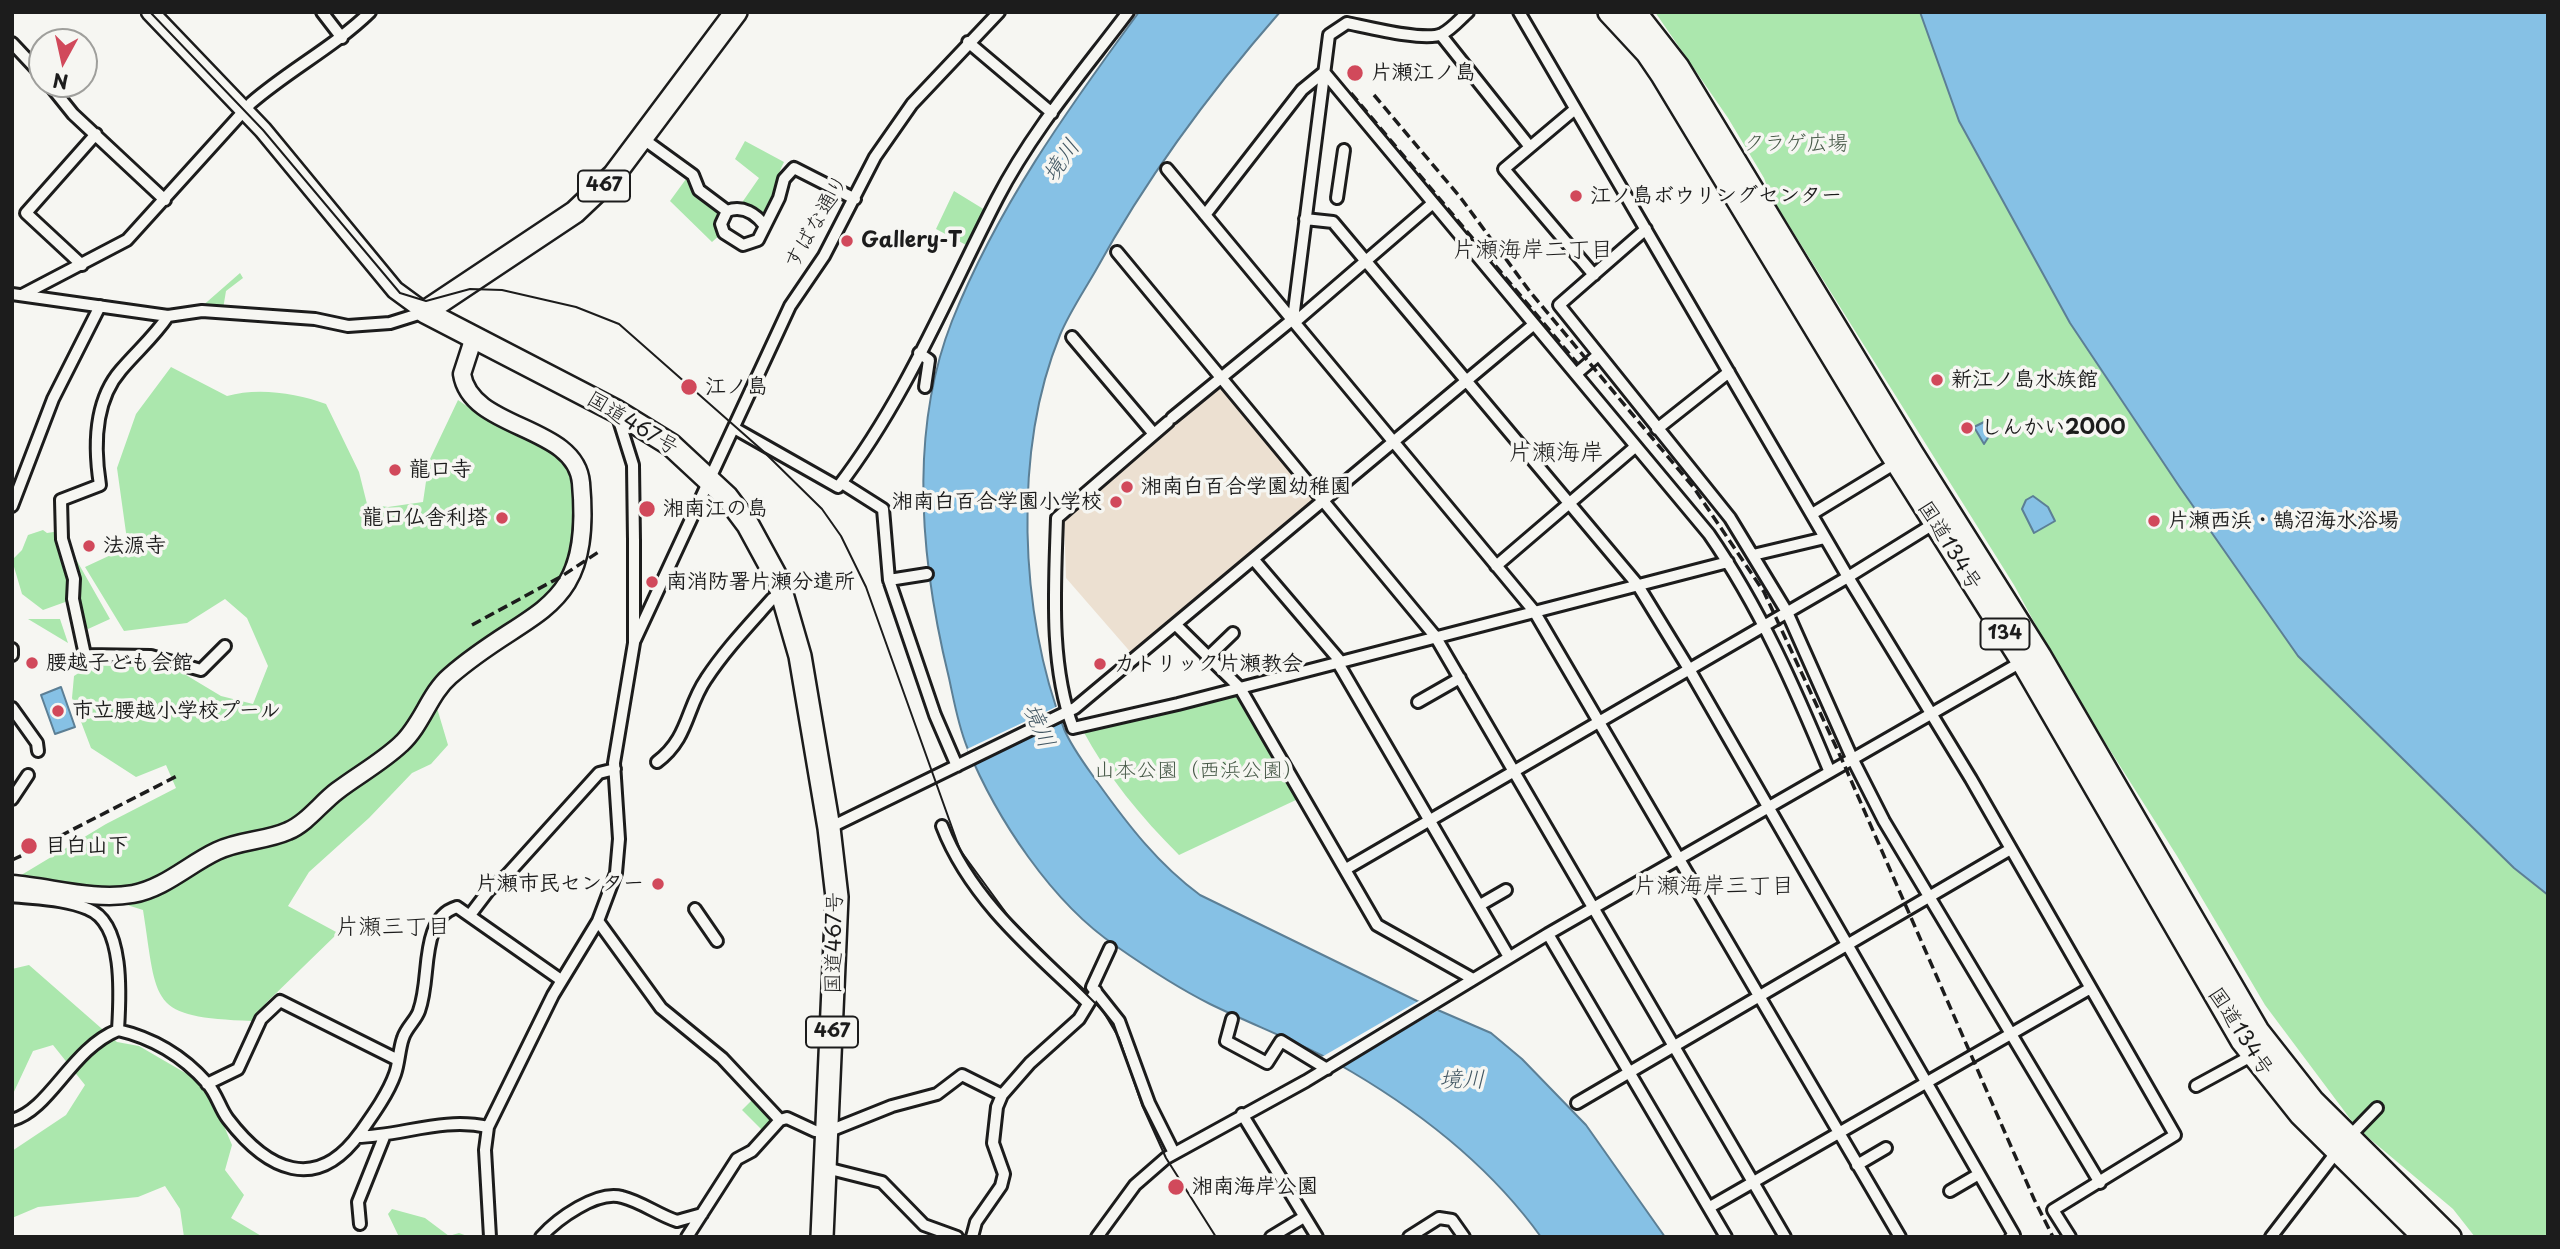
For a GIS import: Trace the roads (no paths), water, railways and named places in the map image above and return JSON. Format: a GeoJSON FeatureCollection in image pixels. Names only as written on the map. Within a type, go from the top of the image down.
{"type":"FeatureCollection","features":[{"type":"Feature","properties":{"kind":"highway","name":"467"},"geometry":{"type":"LineString","coordinates":[[425,312],[575,212],[614,175],[736,12]]}},
{"type":"Feature","properties":{"kind":"highway","name":"国道134号"},"geometry":{"type":"LineString","coordinates":[[1609,12],[1647,53],[1662,75],[2031,659],[2258,1031],[2343,1144],[2424,1237]]}},
{"type":"Feature","properties":{"kind":"highway","name":"国道134号"},"geometry":{"type":"LineString","coordinates":[[1635,12],[1678,67],[1904,457],[1935,523],[2031,659],[2253,1055],[2300,1114],[2343,1144],[2450,1237]]}},
{"type":"Feature","properties":{"kind":"highway","name":"国道467号"},"geometry":{"type":"LineString","coordinates":[[425,312],[616,411],[671,445],[710,478],[748,525],[783,593],[800,656],[829,828],[838,917],[822,1237]]}},
{"type":"Feature","properties":{"kind":"street"},"geometry":{"type":"LineString","coordinates":[[150,12],[245,110],[395,290],[425,312]]}},
{"type":"Feature","properties":{"kind":"street"},"geometry":{"type":"LineString","coordinates":[[322,12],[342,38]]}},
{"type":"Feature","properties":{"kind":"street"},"geometry":{"type":"LineString","coordinates":[[17,295],[82,265],[127,240],[270,86],[342,38],[370,12]]}},
{"type":"Feature","properties":{"kind":"street","name":"すばな通り"},"geometry":{"type":"LineString","coordinates":[[634,643],[790,306],[824,256],[874,157],[912,104],[968,41],[999,12]]}},
{"type":"Feature","properties":{"kind":"street"},"geometry":{"type":"LineString","coordinates":[[734,428],[838,487],[842,483],[908,379],[998,199],[1052,113],[1128,12]]}},
{"type":"Feature","properties":{"kind":"street"},"geometry":{"type":"LineString","coordinates":[[1341,12],[1350,24]]}},
{"type":"Feature","properties":{"kind":"street"},"geometry":{"type":"LineString","coordinates":[[1294,320],[1329,35],[1341,25],[1350,24],[1394,33],[1441,35],[1468,12]]}},
{"type":"Feature","properties":{"kind":"street"},"geometry":{"type":"LineString","coordinates":[[1519,12],[1825,538],[1971,779],[2009,850],[2175,1135],[2053,1210],[2070,1237]]}},
{"type":"Feature","properties":{"kind":"street"},"geometry":{"type":"LineString","coordinates":[[1441,35],[1530,147]]}},
{"type":"Feature","properties":{"kind":"street"},"geometry":{"type":"LineString","coordinates":[[968,41],[1052,113]]}},
{"type":"Feature","properties":{"kind":"street"},"geometry":{"type":"LineString","coordinates":[[12,43],[28,60]]}},
{"type":"Feature","properties":{"kind":"street"},"geometry":{"type":"LineString","coordinates":[[1324,72],[1709,534],[1782,657],[1829,770]]}},
{"type":"Feature","properties":{"kind":"street"},"geometry":{"type":"LineString","coordinates":[[1205,215],[1302,90],[1324,72]]}},
{"type":"Feature","properties":{"kind":"street"},"geometry":{"type":"LineString","coordinates":[[60,98],[73,114],[165,200]]}},
{"type":"Feature","properties":{"kind":"street"},"geometry":{"type":"LineString","coordinates":[[1574,110],[1504,169],[1594,275]]}},
{"type":"Feature","properties":{"kind":"street"},"geometry":{"type":"LineString","coordinates":[[82,265],[26,214],[96,134]]}},
{"type":"Feature","properties":{"kind":"street"},"geometry":{"type":"LineString","coordinates":[[642,138],[693,175],[699,190],[727,211],[742,208],[759,218],[765,226]]}},
{"type":"Feature","properties":{"kind":"street"},"geometry":{"type":"LineString","coordinates":[[1337,198],[1344,150]]}},
{"type":"Feature","properties":{"kind":"street"},"geometry":{"type":"LineString","coordinates":[[727,211],[721,224],[724,233],[743,245],[758,240],[779,198],[784,179],[794,169],[855,199]]}},
{"type":"Feature","properties":{"kind":"street"},"geometry":{"type":"LineString","coordinates":[[1167,169],[1534,611],[1900,1237]]}},
{"type":"Feature","properties":{"kind":"street"},"geometry":{"type":"LineString","coordinates":[[1433,203],[1294,320],[1221,377],[1057,518],[1056,618],[1065,714],[1073,728],[1240,688],[1728,562]]}},
{"type":"Feature","properties":{"kind":"street"},"geometry":{"type":"LineString","coordinates":[[1306,219],[1333,222],[1465,383],[1571,503],[1637,584],[1689,669],[1766,808],[2014,1235],[2011,1237]]}},
{"type":"Feature","properties":{"kind":"street"},"geometry":{"type":"LineString","coordinates":[[1646,229],[1559,305],[1597,356],[1730,518],[1754,555],[1787,612],[1852,758],[1884,821],[2100,1183]]}},
{"type":"Feature","properties":{"kind":"street"},"geometry":{"type":"LineString","coordinates":[[1117,252],[1435,636],[1785,1237]]}},
{"type":"Feature","properties":{"kind":"street"},"geometry":{"type":"LineString","coordinates":[[17,295],[168,316],[202,312],[315,320],[348,326],[390,323],[425,312]]}},
{"type":"Feature","properties":{"kind":"street"},"geometry":{"type":"LineString","coordinates":[[13,503],[53,399],[100,306]]}},
{"type":"Feature","properties":{"kind":"street"},"geometry":{"type":"LineString","coordinates":[[168,316],[110,385],[100,414],[94,453],[100,485],[61,500],[62,539],[74,579],[73,599],[85,654],[151,656],[201,670],[225,646]]}},
{"type":"Feature","properties":{"kind":"street"},"geometry":{"type":"LineString","coordinates":[[829,828],[1065,714],[1254,561],[1533,325]]}},
{"type":"Feature","properties":{"kind":"street"},"geometry":{"type":"LineString","coordinates":[[12,884],[101,895],[135,893],[172,877],[218,851],[292,830],[335,792],[400,746],[414,731],[433,698],[455,672],[551,605],[573,572],[578,557],[581,540],[578,470],[559,449],[520,425],[486,410],[472,397],[462,374],[474,337]]}},
{"type":"Feature","properties":{"kind":"street"},"geometry":{"type":"LineString","coordinates":[[1072,337],[1154,434]]}},
{"type":"Feature","properties":{"kind":"street"},"geometry":{"type":"LineString","coordinates":[[919,353],[929,360],[925,387]]}},
{"type":"Feature","properties":{"kind":"street"},"geometry":{"type":"LineString","coordinates":[[1576,374],[1597,356]]}},
{"type":"Feature","properties":{"kind":"street"},"geometry":{"type":"LineString","coordinates":[[1657,429],[1729,372]]}},
{"type":"Feature","properties":{"kind":"street"},"geometry":{"type":"LineString","coordinates":[[490,1237],[485,1150],[488,1127],[561,980],[598,921],[610,894],[619,859],[615,769],[634,643],[633,465],[616,411]]}},
{"type":"Feature","properties":{"kind":"street"},"geometry":{"type":"LineString","coordinates":[[1496,566],[1635,447]]}},
{"type":"Feature","properties":{"kind":"street"},"geometry":{"type":"LineString","coordinates":[[1812,514],[1904,457]]}},
{"type":"Feature","properties":{"kind":"street"},"geometry":{"type":"LineString","coordinates":[[842,483],[883,509],[889,580],[935,715],[957,766]]}},
{"type":"Feature","properties":{"kind":"street"},"geometry":{"type":"LineString","coordinates":[[1346,869],[1849,577],[1935,523]]}},
{"type":"Feature","properties":{"kind":"street"},"geometry":{"type":"LineString","coordinates":[[1754,555],[1825,538]]}},
{"type":"Feature","properties":{"kind":"street"},"geometry":{"type":"LineString","coordinates":[[1254,561],[1339,662],[1509,957]]}},
{"type":"Feature","properties":{"kind":"street"},"geometry":{"type":"LineString","coordinates":[[889,580],[927,574]]}},
{"type":"Feature","properties":{"kind":"street"},"geometry":{"type":"LineString","coordinates":[[657,762],[674,746],[693,710],[704,681],[772,599],[783,593]]}},
{"type":"Feature","properties":{"kind":"street"},"geometry":{"type":"LineString","coordinates":[[1175,625],[1240,688],[1377,925],[1473,979]]}},
{"type":"Feature","properties":{"kind":"street"},"geometry":{"type":"LineString","coordinates":[[1207,658],[1233,633]]}},
{"type":"Feature","properties":{"kind":"street"},"geometry":{"type":"LineString","coordinates":[[12,649],[12,655]]}},
{"type":"Feature","properties":{"kind":"street"},"geometry":{"type":"LineString","coordinates":[[1053,657],[1065,701]]}},
{"type":"Feature","properties":{"kind":"street"},"geometry":{"type":"LineString","coordinates":[[1097,1237],[1135,1185],[1174,1153],[1332,1066],[1509,957],[1829,770],[2031,659]]}},
{"type":"Feature","properties":{"kind":"street"},"geometry":{"type":"LineString","coordinates":[[1418,702],[1460,678]]}},
{"type":"Feature","properties":{"kind":"street"},"geometry":{"type":"LineString","coordinates":[[12,708],[37,743],[38,751]]}},
{"type":"Feature","properties":{"kind":"street"},"geometry":{"type":"LineString","coordinates":[[470,915],[489,890],[506,876],[599,773],[615,769]]}},
{"type":"Feature","properties":{"kind":"street"},"geometry":{"type":"LineString","coordinates":[[12,799],[28,775]]}},
{"type":"Feature","properties":{"kind":"street"},"geometry":{"type":"LineString","coordinates":[[942,826],[951,848],[990,906],[1088,1003]]}},
{"type":"Feature","properties":{"kind":"street"},"geometry":{"type":"LineString","coordinates":[[1577,1102],[1847,947],[2009,850]]}},
{"type":"Feature","properties":{"kind":"street"},"geometry":{"type":"LineString","coordinates":[[1480,905],[1506,890]]}},
{"type":"Feature","properties":{"kind":"street"},"geometry":{"type":"LineString","coordinates":[[12,896],[90,909],[103,918],[122,983],[118,1030]]}},
{"type":"Feature","properties":{"kind":"street"},"geometry":{"type":"LineString","coordinates":[[12,1120],[23,1117],[44,1098],[84,1050],[118,1030],[159,1043],[207,1084],[224,1108],[225,1116],[249,1143],[271,1160],[301,1172],[320,1167],[334,1159],[357,1137],[380,1104],[386,1088],[395,1076],[403,1036],[419,1012],[429,947],[441,916],[457,907],[561,980]]}},
{"type":"Feature","properties":{"kind":"street"},"geometry":{"type":"LineString","coordinates":[[695,909],[717,941]]}},
{"type":"Feature","properties":{"kind":"street"},"geometry":{"type":"LineString","coordinates":[[598,921],[662,1008],[722,1058],[780,1120]]}},
{"type":"Feature","properties":{"kind":"street"},"geometry":{"type":"LineString","coordinates":[[1548,934],[1631,1071],[1726,1237]]}},
{"type":"Feature","properties":{"kind":"street"},"geometry":{"type":"LineString","coordinates":[[1110,948],[1091,984],[1119,1021],[1153,1111],[1174,1153]]}},
{"type":"Feature","properties":{"kind":"street"},"geometry":{"type":"LineString","coordinates":[[1710,1207],[2089,989]]}},
{"type":"Feature","properties":{"kind":"street"},"geometry":{"type":"LineString","coordinates":[[972,1237],[976,1222],[1001,1186],[1004,1174],[993,1143],[997,1107],[1002,1095],[1030,1063],[1079,1019],[1096,991]]}},
{"type":"Feature","properties":{"kind":"street"},"geometry":{"type":"LineString","coordinates":[[207,1084],[237,1069],[261,1019],[280,1001],[398,1060]]}},
{"type":"Feature","properties":{"kind":"street"},"geometry":{"type":"LineString","coordinates":[[1233,1019],[1226,1041],[1267,1063],[1281,1041],[1332,1066]]}},
{"type":"Feature","properties":{"kind":"street"},"geometry":{"type":"LineString","coordinates":[[2196,1086],[2210,1085],[2253,1055]]}},
{"type":"Feature","properties":{"kind":"street"},"geometry":{"type":"LineString","coordinates":[[687,1237],[737,1159],[752,1151],[780,1120],[787,1118],[815,1131],[827,1132],[892,1106],[937,1094],[962,1075],[1002,1095]]}},
{"type":"Feature","properties":{"kind":"street"},"geometry":{"type":"LineString","coordinates":[[2271,1237],[2343,1144],[2377,1108]]}},
{"type":"Feature","properties":{"kind":"street"},"geometry":{"type":"LineString","coordinates":[[1242,1114],[1317,1237]]}},
{"type":"Feature","properties":{"kind":"street"},"geometry":{"type":"LineString","coordinates":[[357,1137],[384,1137],[434,1125],[464,1123],[488,1127]]}},
{"type":"Feature","properties":{"kind":"street"},"geometry":{"type":"LineString","coordinates":[[360,1224],[358,1202],[384,1137]]}},
{"type":"Feature","properties":{"kind":"street"},"geometry":{"type":"LineString","coordinates":[[1857,1165],[1886,1148]]}},
{"type":"Feature","properties":{"kind":"street"},"geometry":{"type":"LineString","coordinates":[[826,1168],[882,1182],[924,1225],[957,1237]]}},
{"type":"Feature","properties":{"kind":"street"},"geometry":{"type":"LineString","coordinates":[[1950,1191],[1979,1174]]}},
{"type":"Feature","properties":{"kind":"street"},"geometry":{"type":"LineString","coordinates":[[541,1237],[551,1226],[605,1196],[619,1196],[677,1221],[702,1214]]}},
{"type":"Feature","properties":{"kind":"street"},"geometry":{"type":"LineString","coordinates":[[1271,1237],[1304,1217]]}},
{"type":"Feature","properties":{"kind":"street"},"geometry":{"type":"LineString","coordinates":[[1412,1236],[1439,1218],[1445,1218],[1456,1224],[1464,1237]]}},
{"type":"Feature","properties":{"kind":"water","name":"境川"},"geometry":{"type":"Polygon","coordinates":[[[1139,12],[1280,12],[1204,104],[1136,202],[1068,319],[1045,380],[1034,429],[1028,532],[1038,635],[1049,684],[1064,729],[1084,763],[1132,829],[1157,857],[1200,895],[1417,1001],[1491,1033],[1522,1059],[1586,1125],[1665,1237],[1541,1237],[1501,1188],[1455,1145],[1405,1106],[1335,1062],[1186,991],[1116,946],[1070,907],[1028,857],[994,802],[967,747],[956,713],[939,635],[926,544],[924,453],[938,364],[970,279],[1012,199],[1060,123],[1139,12]]]}},
{"type":"Feature","properties":{"kind":"water"},"geometry":{"type":"Polygon","coordinates":[[[1920,12],[2548,12],[2548,895],[2514,868],[2298,656],[2179,486],[2070,323],[1959,121],[1920,12]]]}},
{"type":"Feature","properties":{"kind":"water"},"geometry":{"type":"Polygon","coordinates":[[[1986,421],[1991,433],[1984,444],[1974,427],[1986,421]]]}},
{"type":"Feature","properties":{"kind":"water"},"geometry":{"type":"Polygon","coordinates":[[[2033,496],[2048,507],[2055,521],[2034,533],[2022,509],[2026,500],[2033,496]]]}},
{"type":"Feature","properties":{"kind":"water","name":"市立腰越小学校プール"},"geometry":{"type":"Polygon","coordinates":[[[61,687],[75,727],[55,734],[41,695],[61,687]]]}},
{"type":"Feature","properties":{"kind":"tram line"},"geometry":{"type":"LineString","coordinates":[[150,12],[263,130],[400,293],[426,301],[470,289],[502,290],[576,307],[619,324],[763,451],[822,509],[841,536],[866,587],[960,850],[1009,917],[1103,1011],[1119,1038],[1142,1105],[1166,1158],[1216,1237]]}},
{"type":"Feature","properties":{"kind":"railway"},"geometry":{"type":"LineString","coordinates":[[1351,93],[1577,363]]}},
{"type":"Feature","properties":{"kind":"railway"},"geometry":{"type":"LineString","coordinates":[[1374,95],[1460,197],[1531,293],[1694,488],[1764,592],[1843,762],[2053,1237]]}},
{"type":"Feature","properties":{"kind":"railway"},"geometry":{"type":"LineString","coordinates":[[472,625],[562,576],[600,551]]}},
{"type":"Feature","properties":{"kind":"railway"},"geometry":{"type":"LineString","coordinates":[[60,836],[177,776]]}},
{"type":"Feature","properties":{"kind":"railway"},"geometry":{"type":"LineString","coordinates":[[12,860],[25,854]]}},
{"type":"Feature","properties":{"kind":"place","name":"片瀬江ノ島"},"geometry":{"type":"Point","coordinates":[1355,73]}},
{"type":"Feature","properties":{"kind":"place","name":"江ノ島ボウリングセンター"},"geometry":{"type":"Point","coordinates":[1576,196]}},
{"type":"Feature","properties":{"kind":"place","name":"Gallery-T"},"geometry":{"type":"Point","coordinates":[847,241]}},
{"type":"Feature","properties":{"kind":"place","name":"新江ノ島水族館"},"geometry":{"type":"Point","coordinates":[1937,380]}},
{"type":"Feature","properties":{"kind":"place","name":"江ノ島"},"geometry":{"type":"Point","coordinates":[689,387]}},
{"type":"Feature","properties":{"kind":"place","name":"しんかい2000"},"geometry":{"type":"Point","coordinates":[1967,428]}},
{"type":"Feature","properties":{"kind":"place","name":"龍口寺"},"geometry":{"type":"Point","coordinates":[395,470]}},
{"type":"Feature","properties":{"kind":"place","name":"湘南白百合学園幼稚園"},"geometry":{"type":"Point","coordinates":[1127,487]}},
{"type":"Feature","properties":{"kind":"place","name":"湘南白百合学園小学校"},"geometry":{"type":"Point","coordinates":[1116,502]}},
{"type":"Feature","properties":{"kind":"place","name":"湘南江の島"},"geometry":{"type":"Point","coordinates":[647,509]}},
{"type":"Feature","properties":{"kind":"place","name":"龍口仏舎利塔"},"geometry":{"type":"Point","coordinates":[502,518]}},
{"type":"Feature","properties":{"kind":"place","name":"片瀬西浜・鵠沼海水浴場"},"geometry":{"type":"Point","coordinates":[2154,521]}},
{"type":"Feature","properties":{"kind":"place","name":"法源寺"},"geometry":{"type":"Point","coordinates":[89,546]}},
{"type":"Feature","properties":{"kind":"place","name":"南消防署片瀬分遣所"},"geometry":{"type":"Point","coordinates":[652,582]}},
{"type":"Feature","properties":{"kind":"place","name":"腰越子ども会館"},"geometry":{"type":"Point","coordinates":[32,663]}},
{"type":"Feature","properties":{"kind":"place","name":"カトリック片瀬教会"},"geometry":{"type":"Point","coordinates":[1100,664]}},
{"type":"Feature","properties":{"kind":"place","name":"市立腰越小学校プール"},"geometry":{"type":"Point","coordinates":[58,711]}},
{"type":"Feature","properties":{"kind":"place","name":"目白山下"},"geometry":{"type":"Point","coordinates":[29,846]}},
{"type":"Feature","properties":{"kind":"place","name":"片瀬市民センター"},"geometry":{"type":"Point","coordinates":[658,884]}},
{"type":"Feature","properties":{"kind":"place","name":"湘南海岸公園"},"geometry":{"type":"Point","coordinates":[1176,1187]}},
{"type":"Feature","properties":{"kind":"district","name":"片瀬海岸二丁目"},"geometry":{"type":"Point","coordinates":[1533,251]}},
{"type":"Feature","properties":{"kind":"district","name":"片瀬海岸"},"geometry":{"type":"Point","coordinates":[1556,453]}},
{"type":"Feature","properties":{"kind":"district","name":"片瀬海岸三丁目"},"geometry":{"type":"Point","coordinates":[1714,887]}},
{"type":"Feature","properties":{"kind":"district","name":"片瀬三丁目"},"geometry":{"type":"Point","coordinates":[393,928]}},
{"type":"Feature","properties":{"kind":"park label","name":"クラゲ広場"},"geometry":{"type":"Point","coordinates":[1796,144]}},
{"type":"Feature","properties":{"kind":"park label","name":"山本公園（西浜公園）"},"geometry":{"type":"Point","coordinates":[1199,771]}}]}
